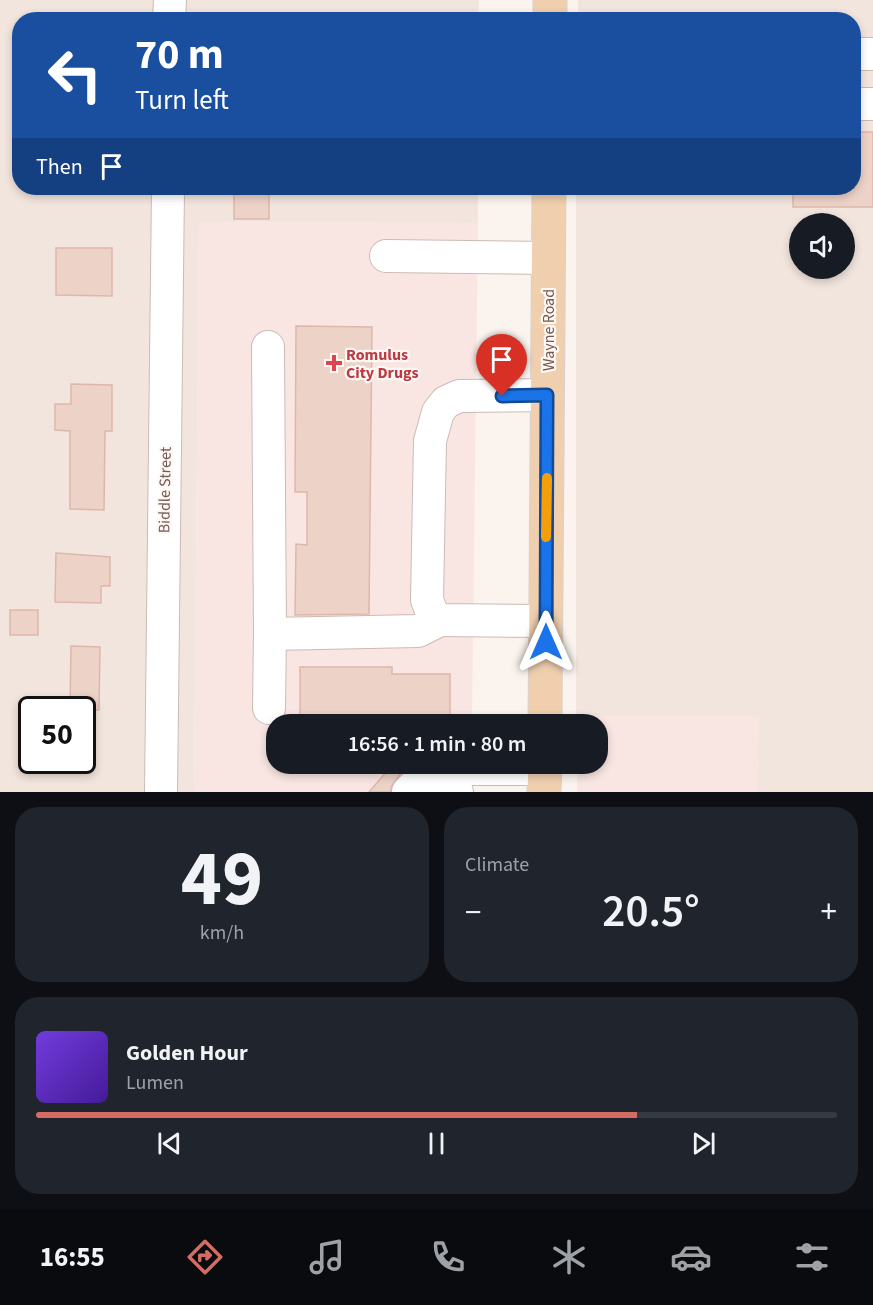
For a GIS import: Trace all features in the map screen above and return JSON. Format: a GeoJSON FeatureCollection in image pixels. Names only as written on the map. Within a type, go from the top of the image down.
{"type":"FeatureCollection","features":[{"type":"Feature","properties":{"kind":"main road","name":"Wayne Road"},"geometry":{"type":"LineString","coordinates":[[545,714],[549,195]]}},
{"type":"Feature","properties":{"kind":"street","name":"Biddle Street"},"geometry":{"type":"LineString","coordinates":[[161,792],[168,195]]}},
{"type":"Feature","properties":{"kind":"street"},"geometry":{"type":"LineString","coordinates":[[386,256],[548,258]]}},
{"type":"Feature","properties":{"kind":"street"},"geometry":{"type":"LineString","coordinates":[[268,346],[269,708]]}},
{"type":"Feature","properties":{"kind":"street"},"geometry":{"type":"LineString","coordinates":[[440,620],[432,613],[427,600],[430,441],[438,412],[446,402],[459,396],[547,395]]}},
{"type":"Feature","properties":{"kind":"street"},"geometry":{"type":"LineString","coordinates":[[270,634],[418,631],[440,620],[546,621]]}},
{"type":"Feature","properties":{"kind":"street"},"geometry":{"type":"LineString","coordinates":[[408,792],[414,786],[448,788],[458,769],[544,775]]}},
{"type":"Feature","properties":{"kind":"shaded area"},"geometry":{"type":"Polygon","coordinates":[[[0,0],[479,0],[478,12],[12,12],[12,195],[478,195],[478,223],[199,222],[194,792],[0,792],[0,0]]]}},
{"type":"Feature","properties":{"kind":"shaded area"},"geometry":{"type":"Polygon","coordinates":[[[578,0],[873,0],[873,792],[757,792],[758,716],[576,714],[576,195],[861,195],[861,12],[578,12],[578,0]]]}},
{"type":"Feature","properties":{"kind":"shaded area"},"geometry":{"type":"Polygon","coordinates":[[[199,222],[478,223],[472,714],[266,714],[266,774],[472,774],[472,792],[194,792],[199,222]]]}},
{"type":"Feature","properties":{"kind":"shaded area"},"geometry":{"type":"Polygon","coordinates":[[[608,716],[759,716],[757,792],[577,792],[577,774],[608,774],[608,716]]]}},
{"type":"Feature","properties":{"kind":"building"},"geometry":{"type":"Polygon","coordinates":[[[861,132],[873,132],[873,207],[793,207],[793,195],[861,195],[861,132]]]}},
{"type":"Feature","properties":{"kind":"building"},"geometry":{"type":"Polygon","coordinates":[[[234,195],[269,195],[269,219],[234,219],[234,195]]]}},
{"type":"Feature","properties":{"kind":"building"},"geometry":{"type":"Polygon","coordinates":[[[56,248],[112,248],[112,296],[56,295],[56,248]]]}},
{"type":"Feature","properties":{"kind":"building"},"geometry":{"type":"Polygon","coordinates":[[[296,326],[372,327],[369,614],[295,615],[296,544],[307,545],[307,492],[295,492],[296,326]]]}},
{"type":"Feature","properties":{"kind":"building"},"geometry":{"type":"Polygon","coordinates":[[[71,384],[112,385],[112,431],[105,431],[104,510],[70,509],[70,431],[55,430],[55,404],[71,404],[71,384]]]}},
{"type":"Feature","properties":{"kind":"building"},"geometry":{"type":"Polygon","coordinates":[[[56,553],[110,557],[110,586],[101,586],[101,603],[55,602],[56,553]]]}},
{"type":"Feature","properties":{"kind":"building"},"geometry":{"type":"Polygon","coordinates":[[[10,610],[38,610],[38,635],[10,635],[10,610]]]}},
{"type":"Feature","properties":{"kind":"building"},"geometry":{"type":"Polygon","coordinates":[[[71,646],[100,647],[99,710],[96,710],[96,696],[70,696],[71,646]]]}},
{"type":"Feature","properties":{"kind":"building"},"geometry":{"type":"Polygon","coordinates":[[[300,667],[392,667],[392,674],[450,674],[450,714],[300,714],[300,667]]]}},
{"type":"Feature","properties":{"kind":"building"},"geometry":{"type":"Polygon","coordinates":[[[384,774],[400,774],[391,787],[391,792],[369,792],[384,774]]]}},
{"type":"Feature","properties":{"kind":"slow traffic"},"geometry":{"type":"LineString","coordinates":[[546,537],[547,478]]}},
{"type":"Feature","properties":{"kind":"place","name":"Romulus City Drugs"},"geometry":{"type":"Point","coordinates":[334,363]}},
{"type":"Feature","properties":{"kind":"route"},"geometry":{"type":"LineString","coordinates":[[502,396],[547,395],[546,642]]}}]}
